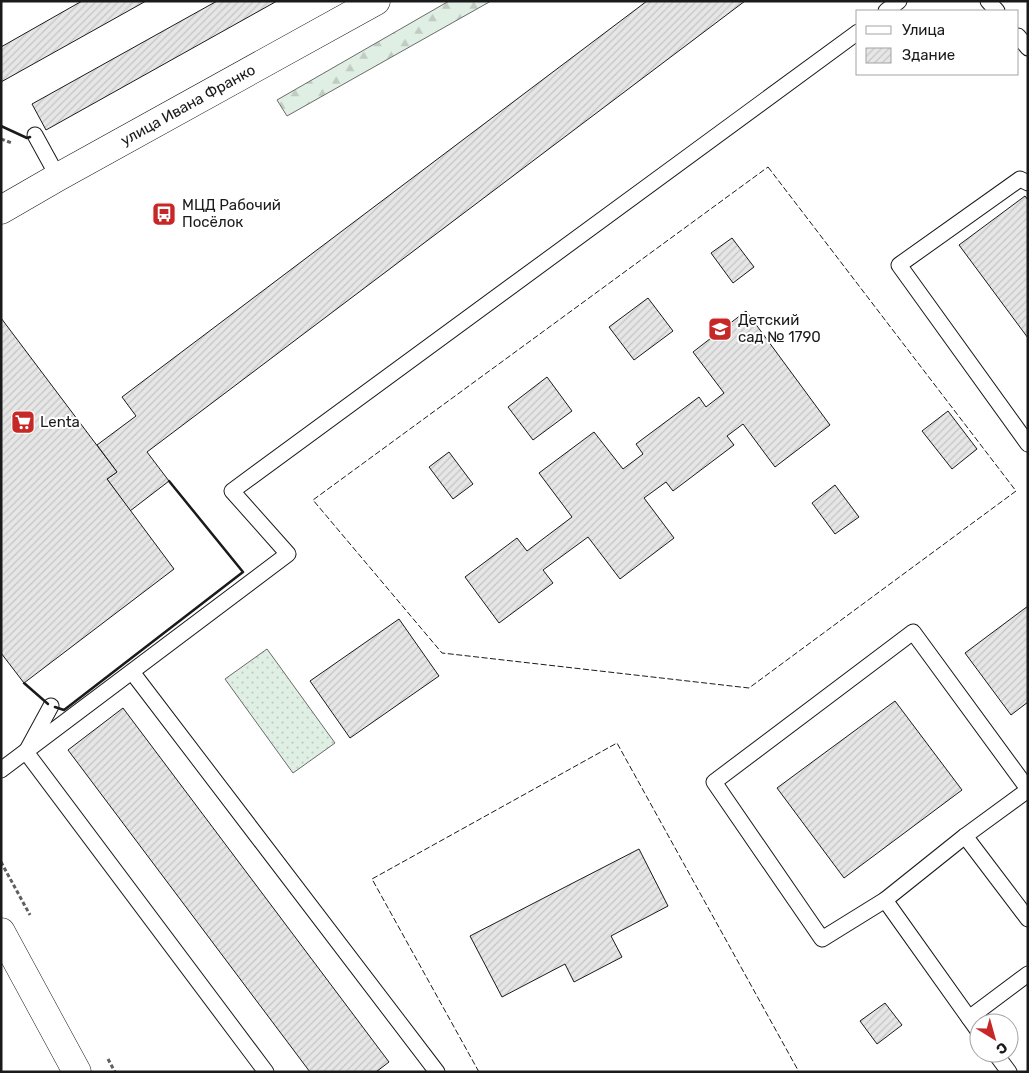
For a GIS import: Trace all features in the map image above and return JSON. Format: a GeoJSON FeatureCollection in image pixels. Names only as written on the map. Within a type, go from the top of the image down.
{"type":"FeatureCollection","features":[{"type":"Feature","properties":{"kind":"street","name":"улица Ивана Франко"},"geometry":{"type":"LineString","coordinates":[[1,210],[376,1]]}},
{"type":"Feature","properties":{"kind":"street"},"geometry":{"type":"LineString","coordinates":[[1,932],[77,1072]]}},
{"type":"Feature","properties":{"kind":"lane"},"geometry":{"type":"LineString","coordinates":[[887,10],[900,1]]}},
{"type":"Feature","properties":{"kind":"lane"},"geometry":{"type":"LineString","coordinates":[[1,770],[288,554],[232,491],[856,33]]}},
{"type":"Feature","properties":{"kind":"lane"},"geometry":{"type":"LineString","coordinates":[[1019,37],[1028,48]]}},
{"type":"Feature","properties":{"kind":"lane"},"geometry":{"type":"LineString","coordinates":[[35,135],[58,177]]}},
{"type":"Feature","properties":{"kind":"lane"},"geometry":{"type":"LineString","coordinates":[[1028,183],[1020,179],[899,265],[1028,444]]}},
{"type":"Feature","properties":{"kind":"lane"},"geometry":{"type":"LineString","coordinates":[[913,632],[1028,789],[884,900],[822,940],[714,782],[913,632]]}},
{"type":"Feature","properties":{"kind":"lane"},"geometry":{"type":"LineString","coordinates":[[132,672],[437,1072]]}},
{"type":"Feature","properties":{"kind":"lane"},"geometry":{"type":"LineString","coordinates":[[26,752],[51,706]]}},
{"type":"Feature","properties":{"kind":"lane"},"geometry":{"type":"LineString","coordinates":[[26,752],[266,1072]]}},
{"type":"Feature","properties":{"kind":"lane"},"geometry":{"type":"LineString","coordinates":[[965,836],[1028,919]]}},
{"type":"Feature","properties":{"kind":"lane"},"geometry":{"type":"LineString","coordinates":[[884,900],[969,1018]]}},
{"type":"Feature","properties":{"kind":"lane"},"geometry":{"type":"LineString","coordinates":[[976,1013],[1028,974]]}},
{"type":"Feature","properties":{"kind":"green space"},"geometry":{"type":"Polygon","coordinates":[[[449,1],[491,1],[287,116],[277,100],[449,1]]]}},
{"type":"Feature","properties":{"kind":"green space"},"geometry":{"type":"Polygon","coordinates":[[[267,649],[335,743],[293,773],[225,679],[267,649]]]}},
{"type":"Feature","properties":{"kind":"building"},"geometry":{"type":"Polygon","coordinates":[[[82,1],[146,1],[1,82],[1,47],[82,1]]]}},
{"type":"Feature","properties":{"kind":"building"},"geometry":{"type":"Polygon","coordinates":[[[217,1],[277,1],[46,130],[32,104],[217,1]]]}},
{"type":"Feature","properties":{"kind":"building"},"geometry":{"type":"Polygon","coordinates":[[[647,1],[745,1],[147,452],[169,481],[130,511],[107,479],[117,472],[97,445],[136,416],[122,397],[647,1]]]}},
{"type":"Feature","properties":{"kind":"building"},"geometry":{"type":"Polygon","coordinates":[[[1025,196],[1028,200],[1028,338],[959,245],[1025,196]]]}},
{"type":"Feature","properties":{"kind":"building"},"geometry":{"type":"Polygon","coordinates":[[[732,238],[754,267],[733,283],[711,253],[732,238]]]}},
{"type":"Feature","properties":{"kind":"building"},"geometry":{"type":"Polygon","coordinates":[[[648,298],[673,331],[634,360],[609,327],[648,298]]]}},
{"type":"Feature","properties":{"kind":"building"},"geometry":{"type":"Polygon","coordinates":[[[746,311],[830,425],[775,467],[743,424],[727,436],[734,445],[673,491],[666,482],[644,498],[674,538],[620,579],[588,537],[543,570],[553,583],[499,623],[465,577],[517,538],[527,551],[572,517],[539,473],[594,432],[623,469],[643,454],[636,444],[699,397],[706,407],[724,393],[693,352],[746,311]]]}},
{"type":"Feature","properties":{"kind":"building"},"geometry":{"type":"Polygon","coordinates":[[[1,318],[117,472],[107,479],[174,569],[24,683],[1,653],[1,318]]]}},
{"type":"Feature","properties":{"kind":"building"},"geometry":{"type":"Polygon","coordinates":[[[547,377],[572,411],[533,440],[508,407],[547,377]]]}},
{"type":"Feature","properties":{"kind":"building"},"geometry":{"type":"Polygon","coordinates":[[[948,411],[977,449],[952,469],[922,431],[948,411]]]}},
{"type":"Feature","properties":{"kind":"building"},"geometry":{"type":"Polygon","coordinates":[[[449,452],[473,484],[453,499],[429,467],[449,452]]]}},
{"type":"Feature","properties":{"kind":"building"},"geometry":{"type":"Polygon","coordinates":[[[835,485],[859,517],[835,534],[812,503],[835,485]]]}},
{"type":"Feature","properties":{"kind":"building"},"geometry":{"type":"Polygon","coordinates":[[[1028,606],[1028,702],[1011,715],[965,653],[1028,606]]]}},
{"type":"Feature","properties":{"kind":"building"},"geometry":{"type":"Polygon","coordinates":[[[399,619],[439,676],[350,738],[310,681],[399,619]]]}},
{"type":"Feature","properties":{"kind":"building"},"geometry":{"type":"Polygon","coordinates":[[[895,701],[962,790],[844,878],[777,788],[895,701]]]}},
{"type":"Feature","properties":{"kind":"building"},"geometry":{"type":"Polygon","coordinates":[[[123,708],[389,1062],[376,1072],[310,1072],[68,750],[123,708]]]}},
{"type":"Feature","properties":{"kind":"building"},"geometry":{"type":"Polygon","coordinates":[[[639,849],[668,906],[611,936],[622,957],[574,982],[565,964],[502,997],[470,936],[639,849]]]}},
{"type":"Feature","properties":{"kind":"building"},"geometry":{"type":"Polygon","coordinates":[[[885,1003],[902,1025],[877,1044],[860,1021],[885,1003]]]}},
{"type":"Feature","properties":{"kind":"fence"},"geometry":{"type":"LineString","coordinates":[[768,167],[1016,491],[749,688],[442,653],[313,500],[768,167]]}},
{"type":"Feature","properties":{"kind":"fence"},"geometry":{"type":"LineString","coordinates":[[479,1072],[372,879],[617,743],[799,1072]]}},
{"type":"Feature","properties":{"kind":"wall"},"geometry":{"type":"LineString","coordinates":[[1,126],[27,138],[30,137]]}},
{"type":"Feature","properties":{"kind":"wall"},"geometry":{"type":"LineString","coordinates":[[55,707],[64,710],[243,572],[169,481]]}},
{"type":"Feature","properties":{"kind":"wall"},"geometry":{"type":"LineString","coordinates":[[24,683],[48,704]]}},
{"type":"Feature","properties":{"kind":"place","name":"МЦД Рабочий Посёлок"},"geometry":{"type":"Point","coordinates":[164,214]}},
{"type":"Feature","properties":{"kind":"place","name":"Детский сад № 1790"},"geometry":{"type":"Point","coordinates":[720,329]}},
{"type":"Feature","properties":{"kind":"place","name":"Lenta"},"geometry":{"type":"Point","coordinates":[23,422]}}]}
